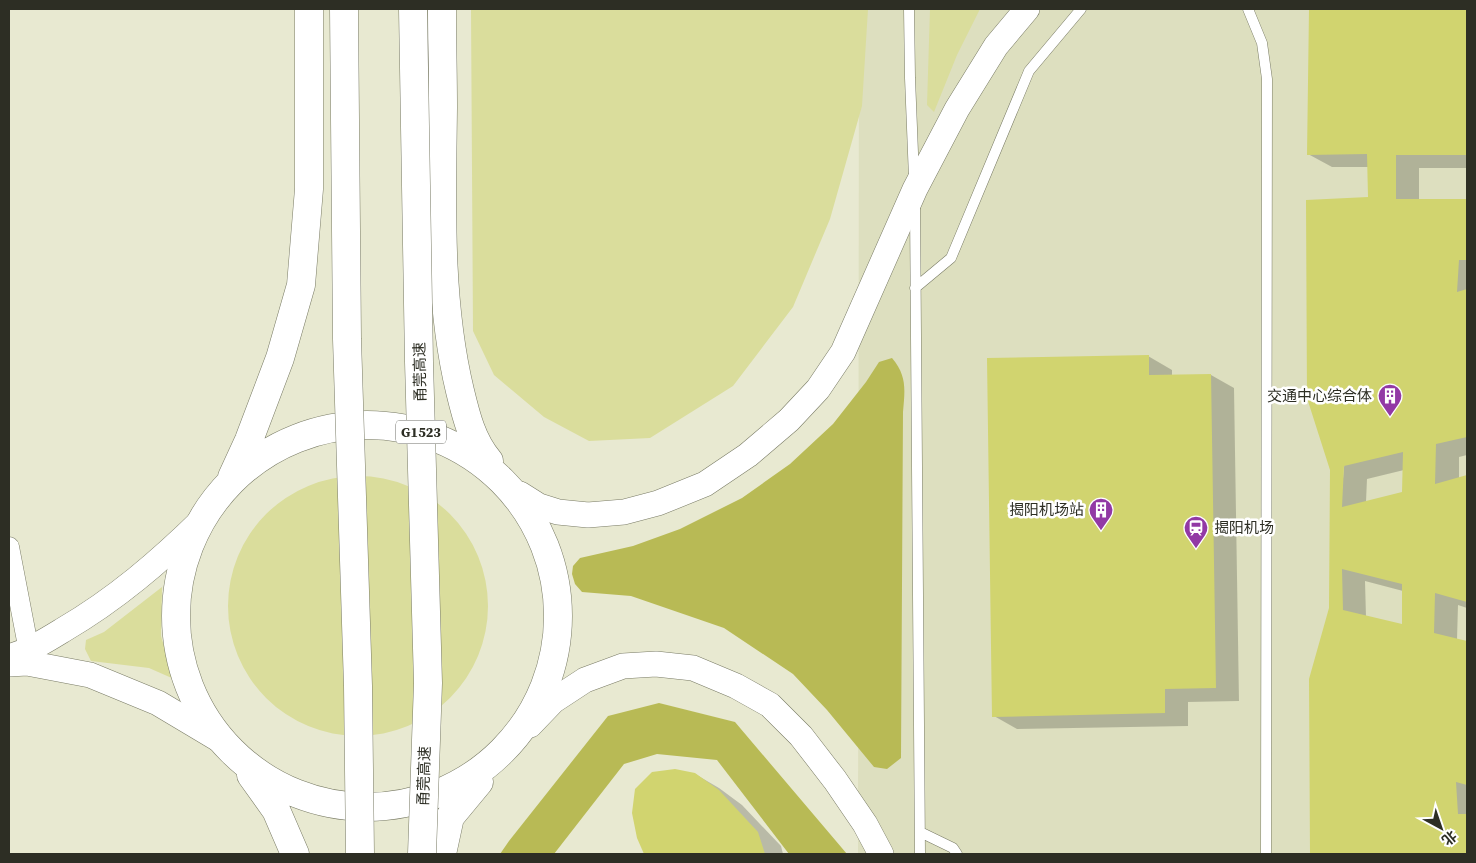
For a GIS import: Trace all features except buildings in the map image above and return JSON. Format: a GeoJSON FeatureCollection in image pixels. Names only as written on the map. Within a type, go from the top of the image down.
{"type":"FeatureCollection","features":[{"type":"Feature","properties":{"kind":"main road"},"geometry":{"type":"LineString","coordinates":[[228,486],[249,440],[280,358],[301,285],[309,189],[309,9]]}},
{"type":"Feature","properties":{"kind":"main road"},"geometry":{"type":"LineString","coordinates":[[344,9],[346,339],[358,686],[360,854]]}},
{"type":"Feature","properties":{"kind":"main road","name":"甬莞高速"},"geometry":{"type":"LineString","coordinates":[[413,9],[419,362],[428,684],[422,854]]}},
{"type":"Feature","properties":{"kind":"main road"},"geometry":{"type":"LineString","coordinates":[[442,9],[443,105],[441,194],[447,316],[454,369],[467,421],[480,450],[520,494],[537,526],[551,578],[553,635],[544,682],[530,725],[450,817],[442,854]]}},
{"type":"Feature","properties":{"kind":"main road"},"geometry":{"type":"LineString","coordinates":[[295,854],[276,810],[245,766],[220,740],[190,690],[177,633],[181,574],[203,519],[228,486],[255,461],[288,442],[322,429],[359,424],[396,425],[432,433],[466,448],[496,469]]}},
{"type":"Feature","properties":{"kind":"main road"},"geometry":{"type":"LineString","coordinates":[[245,766],[290,794],[342,808],[396,808],[448,793],[494,765]]}},
{"type":"Feature","properties":{"kind":"street"},"geometry":{"type":"LineString","coordinates":[[520,494],[539,506],[558,512],[588,515],[624,512],[658,503],[705,484],[748,455],[788,420],[818,389],[843,352],[915,189],[962,101],[996,46],[1027,9]]}},
{"type":"Feature","properties":{"kind":"street"},"geometry":{"type":"LineString","coordinates":[[15,657],[94,612],[158,562],[203,519]]}},
{"type":"Feature","properties":{"kind":"street"},"geometry":{"type":"LineString","coordinates":[[9,547],[15,657]]}},
{"type":"Feature","properties":{"kind":"street"},"geometry":{"type":"LineString","coordinates":[[15,657],[27,663],[90,675],[158,703],[220,740]]}},
{"type":"Feature","properties":{"kind":"street"},"geometry":{"type":"LineString","coordinates":[[530,725],[553,701],[585,680],[623,666],[656,664],[693,668],[736,686],[770,704],[802,736],[835,780],[881,854]]}},
{"type":"Feature","properties":{"kind":"lane"},"geometry":{"type":"LineString","coordinates":[[909,9],[915,189],[920,854]]}},
{"type":"Feature","properties":{"kind":"lane"},"geometry":{"type":"LineString","coordinates":[[916,288],[951,258],[1029,71],[1081,9]]}},
{"type":"Feature","properties":{"kind":"lane"},"geometry":{"type":"LineString","coordinates":[[1248,9],[1262,43],[1267,79],[1266,854]]}},
{"type":"Feature","properties":{"kind":"lane"},"geometry":{"type":"LineString","coordinates":[[920,832],[953,848],[957,854]]}},
{"type":"Feature","properties":{"kind":"shaded area"},"geometry":{"type":"Polygon","coordinates":[[[859,9],[1467,9],[1467,854],[858,854],[859,9]]]}},
{"type":"Feature","properties":{"kind":"shaded area"},"geometry":{"type":"Polygon","coordinates":[[[892,358],[903,377],[904,383],[901,758],[887,769],[874,767],[827,710],[793,674],[724,628],[631,596],[582,592],[575,584],[572,574],[573,566],[580,558],[633,546],[680,529],[742,498],[790,464],[833,424],[879,362],[892,358]]]}},
{"type":"Feature","properties":{"kind":"shaded area"},"geometry":{"type":"Polygon","coordinates":[[[659,703],[735,722],[847,854],[789,854],[717,760],[657,754],[624,764],[554,854],[500,854],[608,716],[659,703]]]}},
{"type":"Feature","properties":{"kind":"green space"},"geometry":{"type":"Polygon","coordinates":[[[471,9],[868,9],[862,106],[830,219],[793,307],[733,386],[650,438],[589,441],[544,417],[494,375],[473,331],[471,9]]]}},
{"type":"Feature","properties":{"kind":"green space"},"geometry":{"type":"Polygon","coordinates":[[[930,9],[980,9],[957,55],[934,112],[927,105],[930,9]]]}},
{"type":"Feature","properties":{"kind":"green space"},"geometry":{"type":"Polygon","coordinates":[[[358,476],[383,479],[408,486],[430,498],[450,514],[466,534],[478,556],[485,581],[488,606],[485,631],[478,656],[466,678],[450,698],[430,714],[408,726],[383,733],[358,736],[333,733],[308,726],[286,714],[266,698],[250,678],[238,656],[231,631],[228,606],[231,581],[238,556],[250,534],[266,514],[286,498],[308,486],[333,479],[358,476]]]}},
{"type":"Feature","properties":{"kind":"green space"},"geometry":{"type":"Polygon","coordinates":[[[162,587],[161,636],[174,679],[149,668],[91,661],[85,649],[86,640],[104,632],[162,587]]]}},
{"type":"Feature","properties":{"kind":"place","name":"交通中心综合体"},"geometry":{"type":"Point","coordinates":[1390,417]}},
{"type":"Feature","properties":{"kind":"place","name":"揭阳机场站"},"geometry":{"type":"Point","coordinates":[1101,531]}},
{"type":"Feature","properties":{"kind":"place","name":"揭阳机场"},"geometry":{"type":"Point","coordinates":[1196,549]}}]}
